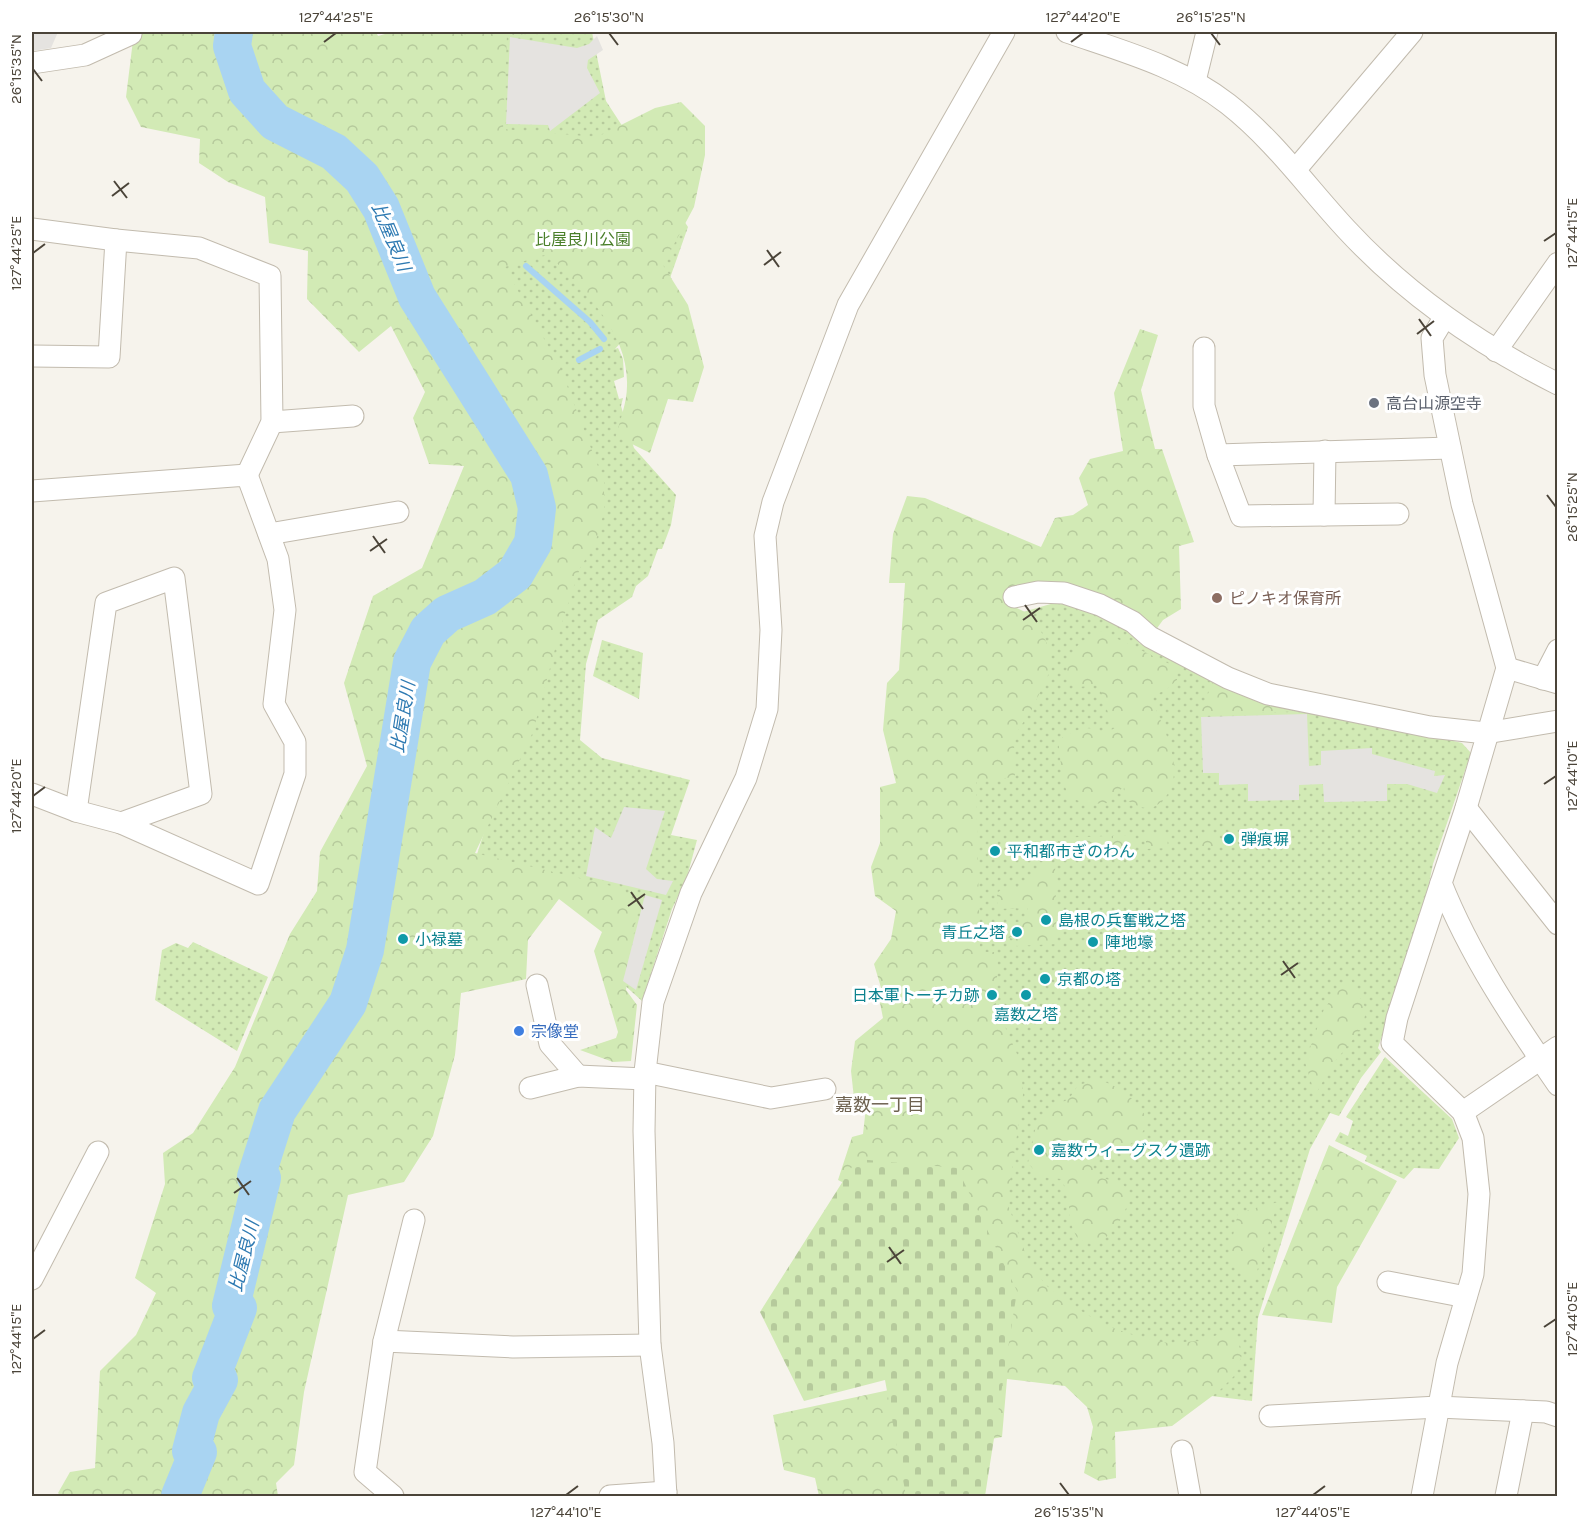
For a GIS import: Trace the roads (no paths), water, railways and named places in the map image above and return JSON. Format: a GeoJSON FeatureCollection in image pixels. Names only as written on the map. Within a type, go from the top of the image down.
{"type":"FeatureCollection","features":[{"type":"Feature","properties":{"kind":"street"},"geometry":{"type":"LineString","coordinates":[[610,1497],[666,1494],[663,1443],[650,1345],[645,1076],[652,1002],[694,885],[746,778],[766,709],[771,630],[765,536],[773,502],[848,305],[1004,32]]}},
{"type":"Feature","properties":{"kind":"street"},"geometry":{"type":"LineString","coordinates":[[1067,32],[1153,62],[1195,81],[1235,110],[1296,169],[1346,228],[1384,268],[1444,318],[1496,351],[1553,376]]}},
{"type":"Feature","properties":{"kind":"street"},"geometry":{"type":"LineString","coordinates":[[1195,81],[1207,32]]}},
{"type":"Feature","properties":{"kind":"street"},"geometry":{"type":"LineString","coordinates":[[1296,169],[1412,32]]}},
{"type":"Feature","properties":{"kind":"street"},"geometry":{"type":"LineString","coordinates":[[32,63],[85,55],[131,34]]}},
{"type":"Feature","properties":{"kind":"street"},"geometry":{"type":"LineString","coordinates":[[32,229],[199,248],[270,276],[272,422],[247,475],[279,559],[285,610],[274,704],[295,742],[295,774],[258,884],[121,823],[76,811],[32,794]]}},
{"type":"Feature","properties":{"kind":"street"},"geometry":{"type":"LineString","coordinates":[[32,356],[109,357],[116,240]]}},
{"type":"Feature","properties":{"kind":"street"},"geometry":{"type":"LineString","coordinates":[[1496,351],[1557,263]]}},
{"type":"Feature","properties":{"kind":"street"},"geometry":{"type":"LineString","coordinates":[[1422,1497],[1447,1363],[1473,1274],[1479,1194],[1473,1138],[1463,1112],[1392,1043],[1397,1018],[1466,808],[1486,733],[1507,668],[1462,504],[1435,375],[1432,338],[1444,318]]}},
{"type":"Feature","properties":{"kind":"street"},"geometry":{"type":"LineString","coordinates":[[1203,348],[1204,406],[1218,455],[1241,516],[1398,514]]}},
{"type":"Feature","properties":{"kind":"street"},"geometry":{"type":"LineString","coordinates":[[272,422],[353,416]]}},
{"type":"Feature","properties":{"kind":"street"},"geometry":{"type":"LineString","coordinates":[[1218,455],[1450,448]]}},
{"type":"Feature","properties":{"kind":"street"},"geometry":{"type":"LineString","coordinates":[[1324,515],[1325,451]]}},
{"type":"Feature","properties":{"kind":"street"},"geometry":{"type":"LineString","coordinates":[[32,491],[247,475]]}},
{"type":"Feature","properties":{"kind":"street"},"geometry":{"type":"LineString","coordinates":[[269,534],[398,512]]}},
{"type":"Feature","properties":{"kind":"street"},"geometry":{"type":"LineString","coordinates":[[76,811],[106,603],[174,578],[201,794],[121,823]]}},
{"type":"Feature","properties":{"kind":"street"},"geometry":{"type":"LineString","coordinates":[[1014,597],[1038,592],[1064,593],[1100,605],[1133,622],[1150,637],[1198,663],[1268,694],[1430,727],[1486,733],[1557,721]]}},
{"type":"Feature","properties":{"kind":"street"},"geometry":{"type":"LineString","coordinates":[[1507,668],[1550,681],[1557,650]]}},
{"type":"Feature","properties":{"kind":"street"},"geometry":{"type":"LineString","coordinates":[[1466,808],[1557,924]]}},
{"type":"Feature","properties":{"kind":"street"},"geometry":{"type":"LineString","coordinates":[[1441,883],[1458,927],[1549,1053],[1557,1085]]}},
{"type":"Feature","properties":{"kind":"street"},"geometry":{"type":"LineString","coordinates":[[537,985],[550,1044],[578,1076]]}},
{"type":"Feature","properties":{"kind":"street"},"geometry":{"type":"LineString","coordinates":[[1463,1112],[1549,1053]]}},
{"type":"Feature","properties":{"kind":"street"},"geometry":{"type":"LineString","coordinates":[[530,1088],[578,1076],[645,1076],[771,1098],[825,1089]]}},
{"type":"Feature","properties":{"kind":"street"},"geometry":{"type":"LineString","coordinates":[[32,1279],[98,1152]]}},
{"type":"Feature","properties":{"kind":"street"},"geometry":{"type":"LineString","coordinates":[[393,1497],[365,1472],[384,1341],[414,1220]]}},
{"type":"Feature","properties":{"kind":"street"},"geometry":{"type":"LineString","coordinates":[[1388,1282],[1466,1297]]}},
{"type":"Feature","properties":{"kind":"street"},"geometry":{"type":"LineString","coordinates":[[384,1341],[513,1347],[650,1345]]}},
{"type":"Feature","properties":{"kind":"street"},"geometry":{"type":"LineString","coordinates":[[1270,1416],[1438,1407],[1546,1412],[1557,1416]]}},
{"type":"Feature","properties":{"kind":"street"},"geometry":{"type":"LineString","coordinates":[[1506,1497],[1523,1411]]}},
{"type":"Feature","properties":{"kind":"street"},"geometry":{"type":"LineString","coordinates":[[1182,1451],[1190,1497]]}},
{"type":"Feature","properties":{"kind":"waterway","name":"比屋良川"},"geometry":{"type":"LineString","coordinates":[[180,1496],[198,1452],[191,1451],[201,1413],[219,1380],[211,1378],[238,1308],[231,1306],[262,1178],[256,1177],[277,1111],[348,1003],[365,950],[412,662],[428,631],[447,614],[485,597],[515,574],[533,543],[537,508],[529,475],[417,297],[381,208],[362,178],[334,152],[275,122],[247,91],[232,46],[234,32]]}},
{"type":"Feature","properties":{"kind":"waterway"},"geometry":{"type":"LineString","coordinates":[[526,266],[590,322],[604,339]]}},
{"type":"Feature","properties":{"kind":"waterway"},"geometry":{"type":"LineString","coordinates":[[579,360],[600,349]]}},
{"type":"Feature","properties":{"kind":"place","name":"高台山源空寺"},"geometry":{"type":"Point","coordinates":[1374,403]}},
{"type":"Feature","properties":{"kind":"place","name":"ピノキオ保育所"},"geometry":{"type":"Point","coordinates":[1217,598]}},
{"type":"Feature","properties":{"kind":"place","name":"弾痕塀"},"geometry":{"type":"Point","coordinates":[1229,839]}},
{"type":"Feature","properties":{"kind":"place","name":"平和都市ぎのわん"},"geometry":{"type":"Point","coordinates":[995,851]}},
{"type":"Feature","properties":{"kind":"place","name":"島根の兵奮戦之塔"},"geometry":{"type":"Point","coordinates":[1046,920]}},
{"type":"Feature","properties":{"kind":"place","name":"青丘之塔"},"geometry":{"type":"Point","coordinates":[1017,932]}},
{"type":"Feature","properties":{"kind":"place","name":"小禄墓"},"geometry":{"type":"Point","coordinates":[403,939]}},
{"type":"Feature","properties":{"kind":"place","name":"陣地壕"},"geometry":{"type":"Point","coordinates":[1093,942]}},
{"type":"Feature","properties":{"kind":"place","name":"京都の塔"},"geometry":{"type":"Point","coordinates":[1045,979]}},
{"type":"Feature","properties":{"kind":"place","name":"日本軍トーチカ跡"},"geometry":{"type":"Point","coordinates":[992,995]}},
{"type":"Feature","properties":{"kind":"place","name":"嘉数之塔"},"geometry":{"type":"Point","coordinates":[1026,995]}},
{"type":"Feature","properties":{"kind":"place","name":"宗像堂"},"geometry":{"type":"Point","coordinates":[519,1031]}},
{"type":"Feature","properties":{"kind":"place","name":"嘉数ウィーグスク遺跡"},"geometry":{"type":"Point","coordinates":[1039,1150]}},
{"type":"Feature","properties":{"kind":"district","name":"嘉数一丁目"},"geometry":{"type":"Point","coordinates":[880,1105]}},
{"type":"Feature","properties":{"kind":"park label","name":"比屋良川公園"},"geometry":{"type":"Point","coordinates":[583,239]}}]}
